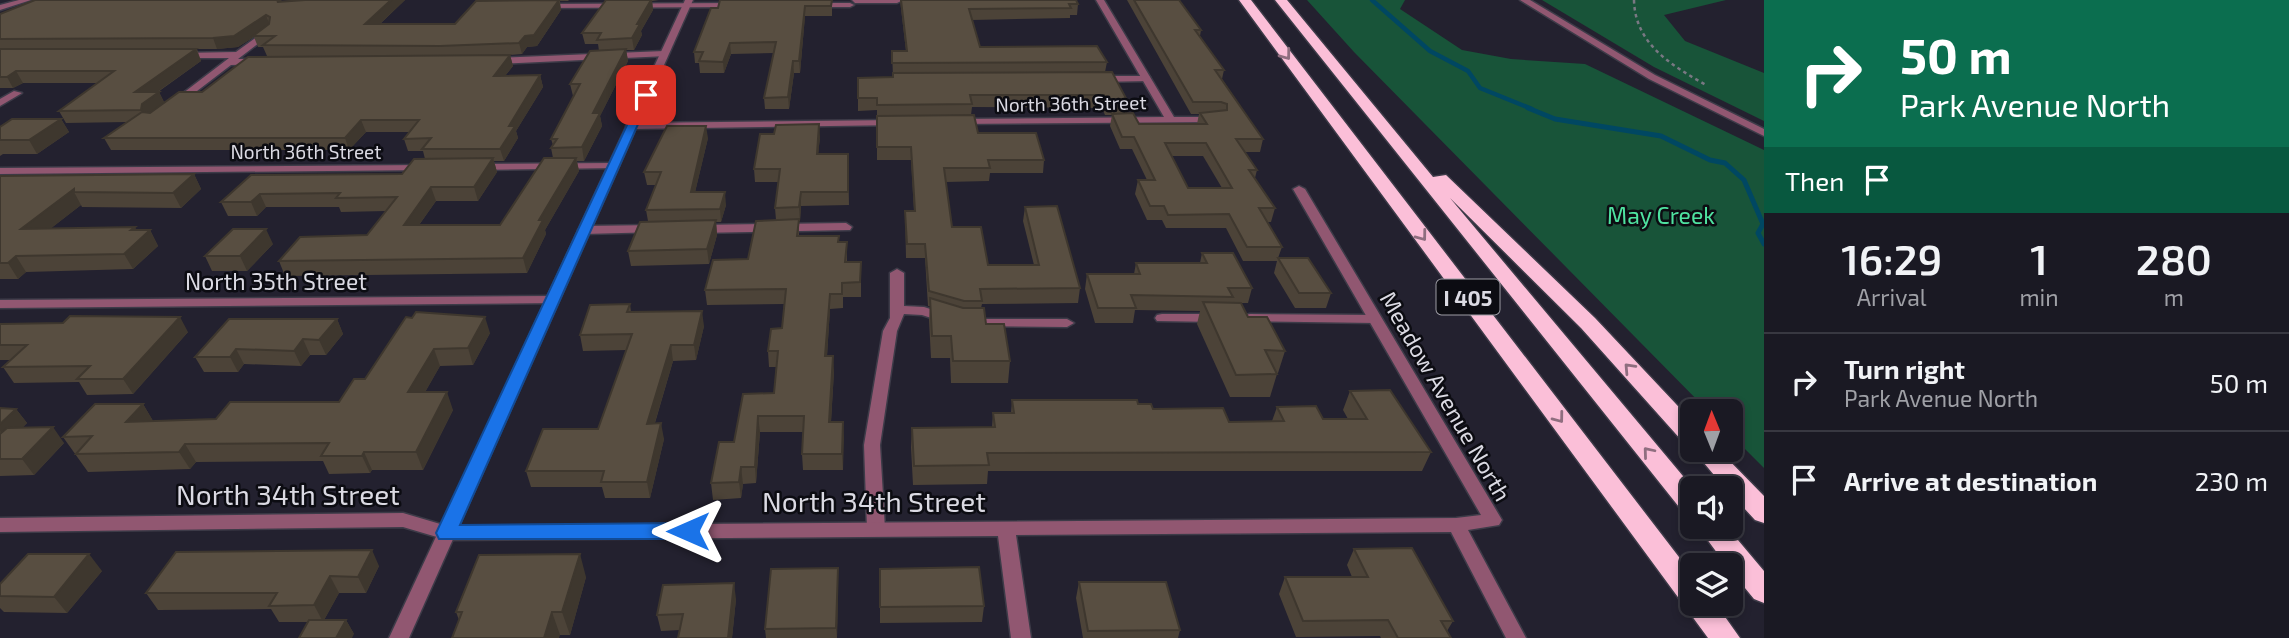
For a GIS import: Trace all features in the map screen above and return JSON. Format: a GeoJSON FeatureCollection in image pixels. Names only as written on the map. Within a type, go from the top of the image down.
{"type":"FeatureCollection","features":[{"type":"Feature","properties":{"kind":"highway","name":"I 405"},"geometry":{"type":"LineString","coordinates":[[1245,0],[1680,579]]}},
{"type":"Feature","properties":{"kind":"highway","name":"I 405"},"geometry":{"type":"LineString","coordinates":[[1281,0],[1553,338],[1680,491]]}},
{"type":"Feature","properties":{"kind":"highway"},"geometry":{"type":"LineString","coordinates":[[1374,114],[1588,323],[1680,423]]}},
{"type":"Feature","properties":{"kind":"highway"},"geometry":{"type":"LineString","coordinates":[[1716,462],[1764,513]]}},
{"type":"Feature","properties":{"kind":"highway"},"geometry":{"type":"LineString","coordinates":[[1721,539],[1764,591]]}},
{"type":"Feature","properties":{"kind":"highway"},"geometry":{"type":"LineString","coordinates":[[1707,616],[1723,638]]}},
{"type":"Feature","properties":{"kind":"street"},"geometry":{"type":"LineString","coordinates":[[0,8],[27,0]]}},
{"type":"Feature","properties":{"kind":"street"},"geometry":{"type":"LineString","coordinates":[[1101,0],[1171,120]]}},
{"type":"Feature","properties":{"kind":"street"},"geometry":{"type":"LineString","coordinates":[[1524,0],[1618,58],[1764,133]]}},
{"type":"Feature","properties":{"kind":"street"},"geometry":{"type":"LineString","coordinates":[[810,5],[897,1]]}},
{"type":"Feature","properties":{"kind":"street"},"geometry":{"type":"LineString","coordinates":[[399,638],[688,3]]}},
{"type":"Feature","properties":{"kind":"street"},"geometry":{"type":"LineString","coordinates":[[531,6],[688,3],[755,5]]}},
{"type":"Feature","properties":{"kind":"street"},"geometry":{"type":"LineString","coordinates":[[164,112],[269,31]]}},
{"type":"Feature","properties":{"kind":"street"},"geometry":{"type":"LineString","coordinates":[[481,62],[664,54]]}},
{"type":"Feature","properties":{"kind":"street"},"geometry":{"type":"LineString","coordinates":[[168,55],[237,55]]}},
{"type":"Feature","properties":{"kind":"street"},"geometry":{"type":"LineString","coordinates":[[228,62],[268,62]]}},
{"type":"Feature","properties":{"kind":"street"},"geometry":{"type":"LineString","coordinates":[[1079,79],[1147,79]]}},
{"type":"Feature","properties":{"kind":"street"},"geometry":{"type":"LineString","coordinates":[[0,103],[17,93]]}},
{"type":"Feature","properties":{"kind":"street","name":"North 36th Street"},"geometry":{"type":"LineString","coordinates":[[946,122],[1218,120]]}},
{"type":"Feature","properties":{"kind":"street"},"geometry":{"type":"LineString","coordinates":[[631,126],[906,123]]}},
{"type":"Feature","properties":{"kind":"street"},"geometry":{"type":"LineString","coordinates":[[460,167],[613,166]]}},
{"type":"Feature","properties":{"kind":"street","name":"North 36th Street"},"geometry":{"type":"LineString","coordinates":[[0,171],[446,167]]}},
{"type":"Feature","properties":{"kind":"street","name":"Meadow Avenue North"},"geometry":{"type":"LineString","coordinates":[[1299,189],[1493,520],[1456,524]]}},
{"type":"Feature","properties":{"kind":"street"},"geometry":{"type":"LineString","coordinates":[[681,229],[846,227]]}},
{"type":"Feature","properties":{"kind":"street"},"geometry":{"type":"LineString","coordinates":[[584,230],[667,229]]}},
{"type":"Feature","properties":{"kind":"street"},"geometry":{"type":"LineString","coordinates":[[876,529],[872,445],[890,331],[897,318],[897,273]]}},
{"type":"Feature","properties":{"kind":"street","name":"North 35th Street"},"geometry":{"type":"LineString","coordinates":[[0,304],[552,300]]}},
{"type":"Feature","properties":{"kind":"street"},"geometry":{"type":"LineString","coordinates":[[898,310],[924,311],[962,323],[1067,323]]}},
{"type":"Feature","properties":{"kind":"street"},"geometry":{"type":"LineString","coordinates":[[1161,318],[1375,319]]}},
{"type":"Feature","properties":{"kind":"street","name":"North 34th Street"},"geometry":{"type":"LineString","coordinates":[[0,525],[403,520],[447,533],[1456,524]]}},
{"type":"Feature","properties":{"kind":"street"},"geometry":{"type":"LineString","coordinates":[[1456,524],[1516,638]]}},
{"type":"Feature","properties":{"kind":"street"},"geometry":{"type":"LineString","coordinates":[[1006,528],[1021,638]]}},
{"type":"Feature","properties":{"kind":"path"},"geometry":{"type":"LineString","coordinates":[[1634,0],[1638,31],[1673,64],[1726,99],[1720,112]]}},
{"type":"Feature","properties":{"kind":"green space","name":"May Creek"},"geometry":{"type":"Polygon","coordinates":[[[1307,0],[1405,0],[1400,9],[1462,50],[1511,59],[1585,64],[1764,150],[1764,468],[1743,447],[1743,399],[1696,399],[1354,52],[1307,0]]]}},
{"type":"Feature","properties":{"kind":"green space"},"geometry":{"type":"Polygon","coordinates":[[[1542,0],[1726,0],[1664,15],[1685,41],[1764,73],[1764,121],[1654,67],[1542,0]]]}},
{"type":"Feature","properties":{"kind":"building"},"geometry":{"type":"Polygon","coordinates":[[[35,0],[391,0],[365,24],[455,24],[476,1],[559,0],[534,35],[525,36],[519,43],[440,46],[263,45],[275,36],[253,36],[269,24],[270,17],[266,15],[234,36],[213,38],[0,39],[0,14],[35,0]]]}},
{"type":"Feature","properties":{"kind":"building"},"geometry":{"type":"Polygon","coordinates":[[[606,0],[651,0],[632,38],[597,40],[601,33],[582,33],[606,0]]]}},
{"type":"Feature","properties":{"kind":"building"},"geometry":{"type":"Polygon","coordinates":[[[720,0],[832,0],[831,6],[805,6],[799,61],[793,61],[788,97],[764,98],[776,42],[730,43],[723,62],[699,61],[703,52],[694,52],[711,8],[718,8],[720,0]]]}},
{"type":"Feature","properties":{"kind":"building"},"geometry":{"type":"Polygon","coordinates":[[[901,0],[1076,0],[1078,4],[1069,4],[1071,8],[969,9],[980,47],[1097,46],[1107,62],[892,63],[892,51],[907,51],[901,0]]]}},
{"type":"Feature","properties":{"kind":"building"},"geometry":{"type":"Polygon","coordinates":[[[1134,0],[1179,0],[1201,30],[1195,30],[1224,70],[1215,70],[1263,139],[1236,139],[1257,170],[1249,170],[1275,208],[1259,208],[1282,247],[1247,247],[1229,214],[1168,215],[1164,206],[1150,206],[1138,180],[1155,180],[1134,137],[1122,137],[1112,114],[1133,113],[1139,124],[1207,124],[1200,113],[1227,110],[1227,104],[1221,102],[1193,102],[1134,0]],[[1165,143],[1188,188],[1232,188],[1206,143],[1165,143]]]}},
{"type":"Feature","properties":{"kind":"building"},"geometry":{"type":"Polygon","coordinates":[[[0,49],[196,49],[135,92],[159,92],[142,104],[141,110],[59,111],[114,71],[16,71],[7,77],[0,77],[0,49]]]}},
{"type":"Feature","properties":{"kind":"building"},"geometry":{"type":"Polygon","coordinates":[[[626,49],[593,113],[600,113],[582,147],[551,148],[557,139],[551,139],[580,84],[570,84],[590,51],[626,49]]]}},
{"type":"Feature","properties":{"kind":"building"},"geometry":{"type":"Polygon","coordinates":[[[510,55],[494,76],[540,75],[509,126],[515,126],[500,149],[422,149],[431,138],[404,139],[419,120],[361,120],[345,138],[104,138],[142,112],[150,113],[179,92],[202,92],[248,57],[510,55]]]}},
{"type":"Feature","properties":{"kind":"building"},"geometry":{"type":"Polygon","coordinates":[[[1112,72],[1128,102],[1107,103],[1104,95],[970,95],[972,104],[877,105],[877,98],[858,98],[858,78],[893,77],[893,73],[1112,72]]]}},
{"type":"Feature","properties":{"kind":"building"},"geometry":{"type":"Polygon","coordinates":[[[974,115],[978,133],[1036,133],[1044,160],[988,160],[990,168],[944,168],[952,227],[981,227],[988,265],[1039,265],[1025,207],[1057,206],[1080,288],[980,289],[982,301],[964,301],[929,291],[925,244],[907,244],[905,211],[915,211],[911,147],[877,147],[877,116],[974,115]]]}},
{"type":"Feature","properties":{"kind":"building"},"geometry":{"type":"Polygon","coordinates":[[[12,119],[61,119],[29,140],[0,140],[0,127],[12,119]]]}},
{"type":"Feature","properties":{"kind":"building"},"geometry":{"type":"Polygon","coordinates":[[[819,124],[817,154],[848,154],[848,192],[801,192],[799,207],[775,208],[780,169],[754,169],[760,134],[774,134],[776,125],[819,124]]]}},
{"type":"Feature","properties":{"kind":"building"},"geometry":{"type":"Polygon","coordinates":[[[667,126],[706,126],[691,192],[725,192],[720,209],[646,210],[661,172],[644,172],[667,126]]]}},
{"type":"Feature","properties":{"kind":"building"},"geometry":{"type":"Polygon","coordinates":[[[493,158],[474,187],[431,187],[404,225],[500,225],[544,158],[576,158],[539,220],[543,220],[523,258],[279,261],[300,237],[367,235],[397,197],[336,198],[340,193],[260,194],[251,202],[221,202],[251,175],[402,174],[414,159],[493,158]]]}},
{"type":"Feature","properties":{"kind":"building"},"geometry":{"type":"Polygon","coordinates":[[[194,174],[173,193],[74,192],[74,189],[21,229],[135,227],[131,230],[150,230],[124,254],[16,256],[8,263],[0,263],[0,176],[194,174]]]}},
{"type":"Feature","properties":{"kind":"building"},"geometry":{"type":"Polygon","coordinates":[[[799,219],[797,236],[839,236],[838,242],[847,242],[845,262],[861,262],[860,282],[842,283],[842,294],[830,294],[825,356],[833,356],[829,422],[843,422],[842,454],[802,454],[804,416],[758,416],[755,467],[741,467],[739,482],[711,483],[719,442],[734,442],[743,394],[774,393],[778,351],[768,351],[771,329],[782,328],[786,289],[705,290],[713,260],[748,259],[756,221],[799,219]]]}},
{"type":"Feature","properties":{"kind":"building"},"geometry":{"type":"Polygon","coordinates":[[[716,220],[707,249],[628,251],[640,222],[716,220]]]}},
{"type":"Feature","properties":{"kind":"building"},"geometry":{"type":"Polygon","coordinates":[[[233,229],[266,229],[240,256],[205,256],[233,229]]]}},
{"type":"Feature","properties":{"kind":"building"},"geometry":{"type":"Polygon","coordinates":[[[1202,253],[1233,253],[1252,288],[1228,288],[1233,297],[1131,295],[1136,308],[1098,308],[1087,274],[1140,274],[1136,263],[1207,263],[1202,253]]]}},
{"type":"Feature","properties":{"kind":"building"},"geometry":{"type":"Polygon","coordinates":[[[1278,258],[1308,258],[1331,293],[1299,293],[1278,258]]]}},
{"type":"Feature","properties":{"kind":"building"},"geometry":{"type":"Polygon","coordinates":[[[930,298],[963,308],[984,308],[986,324],[1004,324],[1010,361],[953,361],[951,336],[932,336],[930,298]]]}},
{"type":"Feature","properties":{"kind":"building"},"geometry":{"type":"Polygon","coordinates":[[[1203,302],[1241,303],[1248,317],[1267,317],[1285,351],[1265,350],[1277,374],[1236,375],[1203,302]]]}},
{"type":"Feature","properties":{"kind":"building"},"geometry":{"type":"Polygon","coordinates":[[[630,304],[627,312],[702,311],[694,345],[671,345],[647,424],[661,423],[647,482],[601,482],[604,471],[526,471],[543,429],[598,429],[632,334],[580,335],[590,305],[630,304]]]}},
{"type":"Feature","properties":{"kind":"building"},"geometry":{"type":"Polygon","coordinates":[[[416,312],[485,317],[468,348],[434,349],[408,392],[447,392],[416,452],[364,452],[362,456],[321,456],[329,443],[185,444],[179,452],[76,454],[92,436],[63,437],[95,404],[143,404],[126,422],[216,419],[230,402],[339,402],[354,379],[365,379],[406,317],[412,318],[416,312]]]}},
{"type":"Feature","properties":{"kind":"building"},"geometry":{"type":"Polygon","coordinates":[[[70,316],[180,317],[123,379],[77,379],[90,366],[3,367],[27,345],[0,345],[0,324],[63,323],[70,316]]]}},
{"type":"Feature","properties":{"kind":"building"},"geometry":{"type":"Polygon","coordinates":[[[229,319],[337,319],[319,340],[303,339],[294,351],[236,349],[230,357],[195,357],[229,319]]]}},
{"type":"Feature","properties":{"kind":"building"},"geometry":{"type":"Polygon","coordinates":[[[1390,390],[1431,452],[987,453],[989,465],[914,466],[912,428],[995,427],[993,413],[1014,413],[1012,400],[1137,400],[1138,404],[1151,404],[1153,409],[1223,408],[1229,422],[1284,421],[1277,407],[1316,406],[1323,419],[1367,419],[1350,391],[1390,390]]]}},
{"type":"Feature","properties":{"kind":"building"},"geometry":{"type":"Polygon","coordinates":[[[0,408],[16,409],[0,424],[0,408]]]}},
{"type":"Feature","properties":{"kind":"building"},"geometry":{"type":"Polygon","coordinates":[[[53,427],[22,459],[0,459],[0,434],[7,428],[53,427]]]}},
{"type":"Feature","properties":{"kind":"building"},"geometry":{"type":"Polygon","coordinates":[[[1412,548],[1453,621],[1441,621],[1451,638],[1398,638],[1388,620],[1303,621],[1285,577],[1368,577],[1354,549],[1412,548]]]}},
{"type":"Feature","properties":{"kind":"building"},"geometry":{"type":"Polygon","coordinates":[[[372,550],[358,577],[330,576],[314,605],[269,606],[277,593],[146,593],[176,552],[372,550]]]}},
{"type":"Feature","properties":{"kind":"building"},"geometry":{"type":"Polygon","coordinates":[[[28,554],[89,554],[54,597],[0,596],[0,584],[28,554]]]}},
{"type":"Feature","properties":{"kind":"building"},"geometry":{"type":"Polygon","coordinates":[[[580,554],[562,612],[552,612],[544,638],[452,638],[462,612],[456,612],[479,555],[580,554]]]}},
{"type":"Feature","properties":{"kind":"building"},"geometry":{"type":"Polygon","coordinates":[[[979,567],[984,606],[880,607],[880,569],[979,567]]]}},
{"type":"Feature","properties":{"kind":"building"},"geometry":{"type":"Polygon","coordinates":[[[838,568],[836,628],[765,629],[771,569],[838,568]]]}},
{"type":"Feature","properties":{"kind":"building"},"geometry":{"type":"Polygon","coordinates":[[[1079,582],[1166,582],[1180,630],[1088,631],[1079,582]]]}},
{"type":"Feature","properties":{"kind":"building"},"geometry":{"type":"Polygon","coordinates":[[[734,583],[728,638],[678,638],[683,614],[657,615],[663,585],[734,583]]]}},
{"type":"Feature","properties":{"kind":"building"},"geometry":{"type":"Polygon","coordinates":[[[309,620],[346,620],[336,638],[299,638],[309,620]]]}},
{"type":"Feature","properties":{"kind":"waterway","name":"May Creek"},"geometry":{"type":"LineString","coordinates":[[1372,0],[1430,51],[1468,71],[1480,88],[1532,109]]}},
{"type":"Feature","properties":{"kind":"waterway","name":"May Creek"},"geometry":{"type":"LineString","coordinates":[[1528,108],[1555,119],[1661,136],[1710,160],[1725,163],[1744,180],[1763,224],[1758,233],[1764,244]]}},
{"type":"Feature","properties":{"kind":"route"},"geometry":{"type":"LineString","coordinates":[[646,95],[447,533],[688,531]]}}]}
